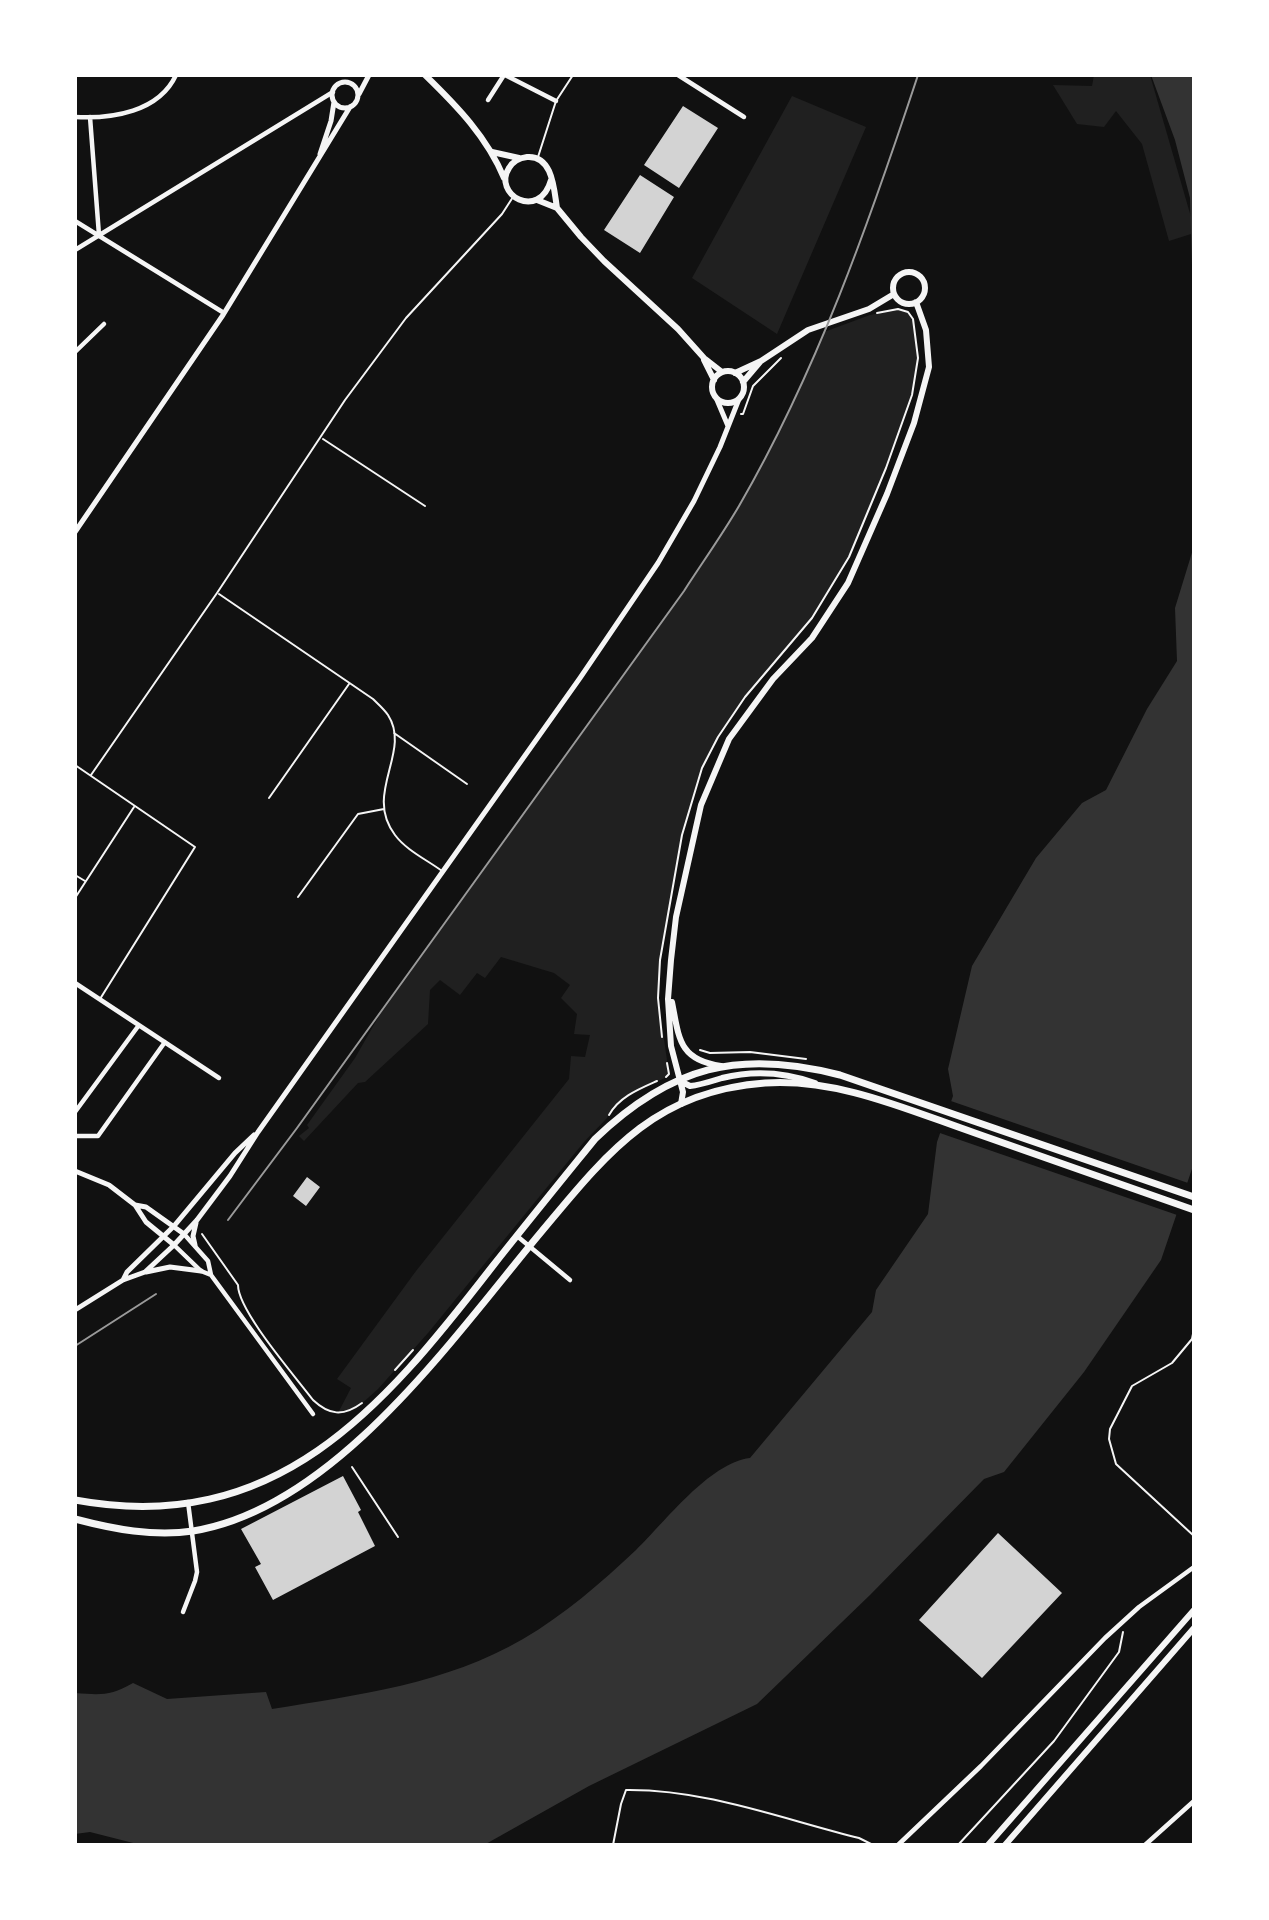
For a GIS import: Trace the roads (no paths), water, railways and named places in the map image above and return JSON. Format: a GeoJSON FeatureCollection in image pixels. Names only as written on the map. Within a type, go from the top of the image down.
{"type":"FeatureCollection","features":[{"type":"Feature","properties":{"kind":"highway"},"geometry":{"type":"LineString","coordinates":[[75,1500],[118,1506],[188,1502],[218,1496],[265,1481],[309,1457],[342,1434],[385,1395],[465,1302],[604,1131],[644,1099],[678,1080],[724,1067],[767,1062],[840,1075],[1194,1197]]}},
{"type":"Feature","properties":{"kind":"highway"},"geometry":{"type":"LineString","coordinates":[[75,1519],[127,1530],[176,1533],[193,1531],[262,1509],[289,1493],[344,1452],[403,1396],[588,1175],[626,1138],[652,1118],[709,1093],[761,1083],[793,1082],[833,1087],[888,1103],[1194,1210]]}},
{"type":"Feature","properties":{"kind":"main road"},"geometry":{"type":"LineString","coordinates":[[427,76],[459,109],[492,152],[513,197],[520,201],[537,200],[548,191],[551,180]]}},
{"type":"Feature","properties":{"kind":"main road"},"geometry":{"type":"LineString","coordinates":[[492,152],[519,158],[538,158],[547,165],[557,208],[581,237],[678,329],[704,358],[722,372],[735,373],[808,330],[869,309],[894,294]]}},
{"type":"Feature","properties":{"kind":"main road"},"geometry":{"type":"LineString","coordinates":[[506,181],[509,167],[519,158]]}},
{"type":"Feature","properties":{"kind":"main road"},"geometry":{"type":"LineString","coordinates":[[537,200],[557,208]]}},
{"type":"Feature","properties":{"kind":"main road"},"geometry":{"type":"LineString","coordinates":[[903,272],[912,272],[921,277],[925,286],[923,295],[916,302],[901,302],[894,294],[895,280],[903,272]]}},
{"type":"Feature","properties":{"kind":"main road"},"geometry":{"type":"LineString","coordinates":[[681,1104],[683,1092],[671,1066],[669,989],[676,917],[701,804],[729,739],[773,679],[813,638],[848,583],[887,494],[914,424],[929,367],[926,330],[916,302]]}},
{"type":"Feature","properties":{"kind":"main road"},"geometry":{"type":"LineString","coordinates":[[704,358],[714,380]]}},
{"type":"Feature","properties":{"kind":"main road"},"geometry":{"type":"LineString","coordinates":[[722,372],[714,380],[712,388],[718,400],[730,404],[739,399],[743,392],[743,382],[761,360]]}},
{"type":"Feature","properties":{"kind":"main road"},"geometry":{"type":"LineString","coordinates":[[735,373],[743,382]]}},
{"type":"Feature","properties":{"kind":"main road"},"geometry":{"type":"LineString","coordinates":[[669,989],[680,1043],[696,1057],[724,1067]]}},
{"type":"Feature","properties":{"kind":"main road"},"geometry":{"type":"LineString","coordinates":[[678,1080],[690,1086],[739,1075],[773,1073],[791,1074],[817,1084]]}},
{"type":"Feature","properties":{"kind":"main road"},"geometry":{"type":"LineString","coordinates":[[988,1845],[1194,1610]]}},
{"type":"Feature","properties":{"kind":"main road"},"geometry":{"type":"LineString","coordinates":[[1004,1845],[1194,1628]]}},
{"type":"Feature","properties":{"kind":"street"},"geometry":{"type":"LineString","coordinates":[[75,117],[140,109],[161,97],[176,75]]}},
{"type":"Feature","properties":{"kind":"street"},"geometry":{"type":"LineString","coordinates":[[75,250],[332,92],[345,75]]}},
{"type":"Feature","properties":{"kind":"street"},"geometry":{"type":"LineString","coordinates":[[75,532],[224,313],[350,107],[358,100],[369,75]]}},
{"type":"Feature","properties":{"kind":"street"},"geometry":{"type":"LineString","coordinates":[[488,100],[505,75],[556,101]]}},
{"type":"Feature","properties":{"kind":"street"},"geometry":{"type":"LineString","coordinates":[[678,75],[744,117]]}},
{"type":"Feature","properties":{"kind":"street"},"geometry":{"type":"LineString","coordinates":[[339,83],[353,84],[358,96]]}},
{"type":"Feature","properties":{"kind":"street"},"geometry":{"type":"LineString","coordinates":[[314,166],[324,142],[334,102],[332,92]]}},
{"type":"Feature","properties":{"kind":"street"},"geometry":{"type":"LineString","coordinates":[[334,102],[341,107],[350,107]]}},
{"type":"Feature","properties":{"kind":"street"},"geometry":{"type":"LineString","coordinates":[[90,117],[99,235]]}},
{"type":"Feature","properties":{"kind":"street"},"geometry":{"type":"LineString","coordinates":[[75,221],[224,313]]}},
{"type":"Feature","properties":{"kind":"street"},"geometry":{"type":"LineString","coordinates":[[75,352],[104,324]]}},
{"type":"Feature","properties":{"kind":"street"},"geometry":{"type":"LineString","coordinates":[[75,1310],[122,1280],[145,1272],[197,1220],[658,563],[694,501],[739,399]]}},
{"type":"Feature","properties":{"kind":"street"},"geometry":{"type":"LineString","coordinates":[[718,400],[728,426]]}},
{"type":"Feature","properties":{"kind":"street"},"geometry":{"type":"LineString","coordinates":[[75,982],[219,1078]]}},
{"type":"Feature","properties":{"kind":"street"},"geometry":{"type":"LineString","coordinates":[[75,1112],[139,1025]]}},
{"type":"Feature","properties":{"kind":"street"},"geometry":{"type":"LineString","coordinates":[[75,1136],[98,1136],[165,1042]]}},
{"type":"Feature","properties":{"kind":"street"},"geometry":{"type":"LineString","coordinates":[[122,1280],[258,1132]]}},
{"type":"Feature","properties":{"kind":"street"},"geometry":{"type":"LineString","coordinates":[[75,1171],[109,1185],[135,1205],[146,1222],[201,1271]]}},
{"type":"Feature","properties":{"kind":"street"},"geometry":{"type":"LineString","coordinates":[[135,1205],[146,1207],[174,1226],[195,1245],[208,1261],[211,1275],[313,1414]]}},
{"type":"Feature","properties":{"kind":"street"},"geometry":{"type":"LineString","coordinates":[[195,1245],[193,1236],[197,1220]]}},
{"type":"Feature","properties":{"kind":"street"},"geometry":{"type":"LineString","coordinates":[[516,1236],[570,1280]]}},
{"type":"Feature","properties":{"kind":"street"},"geometry":{"type":"LineString","coordinates":[[145,1272],[170,1267],[211,1275]]}},
{"type":"Feature","properties":{"kind":"street"},"geometry":{"type":"LineString","coordinates":[[183,1612],[195,1581],[193,1531],[188,1502]]}},
{"type":"Feature","properties":{"kind":"street"},"geometry":{"type":"LineString","coordinates":[[898,1845],[981,1766],[1105,1638],[1139,1608],[1194,1567]]}},
{"type":"Feature","properties":{"kind":"street"},"geometry":{"type":"LineString","coordinates":[[1145,1845],[1194,1801]]}},
{"type":"Feature","properties":{"kind":"lane"},"geometry":{"type":"LineString","coordinates":[[538,158],[556,101],[573,75]]}},
{"type":"Feature","properties":{"kind":"lane"},"geometry":{"type":"LineString","coordinates":[[91,775],[217,593],[345,400],[406,318],[502,214],[513,197]]}},
{"type":"Feature","properties":{"kind":"lane"},"geometry":{"type":"LineString","coordinates":[[321,438],[425,506]]}},
{"type":"Feature","properties":{"kind":"lane"},"geometry":{"type":"LineString","coordinates":[[217,593],[373,699],[387,713],[394,733],[394,747],[382,800],[384,809],[395,835],[443,871]]}},
{"type":"Feature","properties":{"kind":"lane"},"geometry":{"type":"LineString","coordinates":[[270,798],[349,683]]}},
{"type":"Feature","properties":{"kind":"lane"},"geometry":{"type":"LineString","coordinates":[[394,733],[467,785]]}},
{"type":"Feature","properties":{"kind":"lane"},"geometry":{"type":"LineString","coordinates":[[75,765],[195,847],[100,999]]}},
{"type":"Feature","properties":{"kind":"lane"},"geometry":{"type":"LineString","coordinates":[[75,898],[135,806]]}},
{"type":"Feature","properties":{"kind":"lane"},"geometry":{"type":"LineString","coordinates":[[299,897],[358,814],[384,809]]}},
{"type":"Feature","properties":{"kind":"lane"},"geometry":{"type":"LineString","coordinates":[[75,875],[85,882]]}},
{"type":"Feature","properties":{"kind":"lane"},"geometry":{"type":"LineString","coordinates":[[352,1467],[398,1537]]}},
{"type":"Feature","properties":{"kind":"lane"},"geometry":{"type":"LineString","coordinates":[[613,1845],[626,1790],[660,1790],[754,1809],[859,1838],[873,1845]]}},
{"type":"Feature","properties":{"kind":"tram line"},"geometry":{"type":"LineString","coordinates":[[228,1220],[684,591],[732,517],[767,455],[817,349],[860,241],[918,75]]}},
{"type":"Feature","properties":{"kind":"tram line"},"geometry":{"type":"LineString","coordinates":[[75,1346],[156,1294]]}}]}
